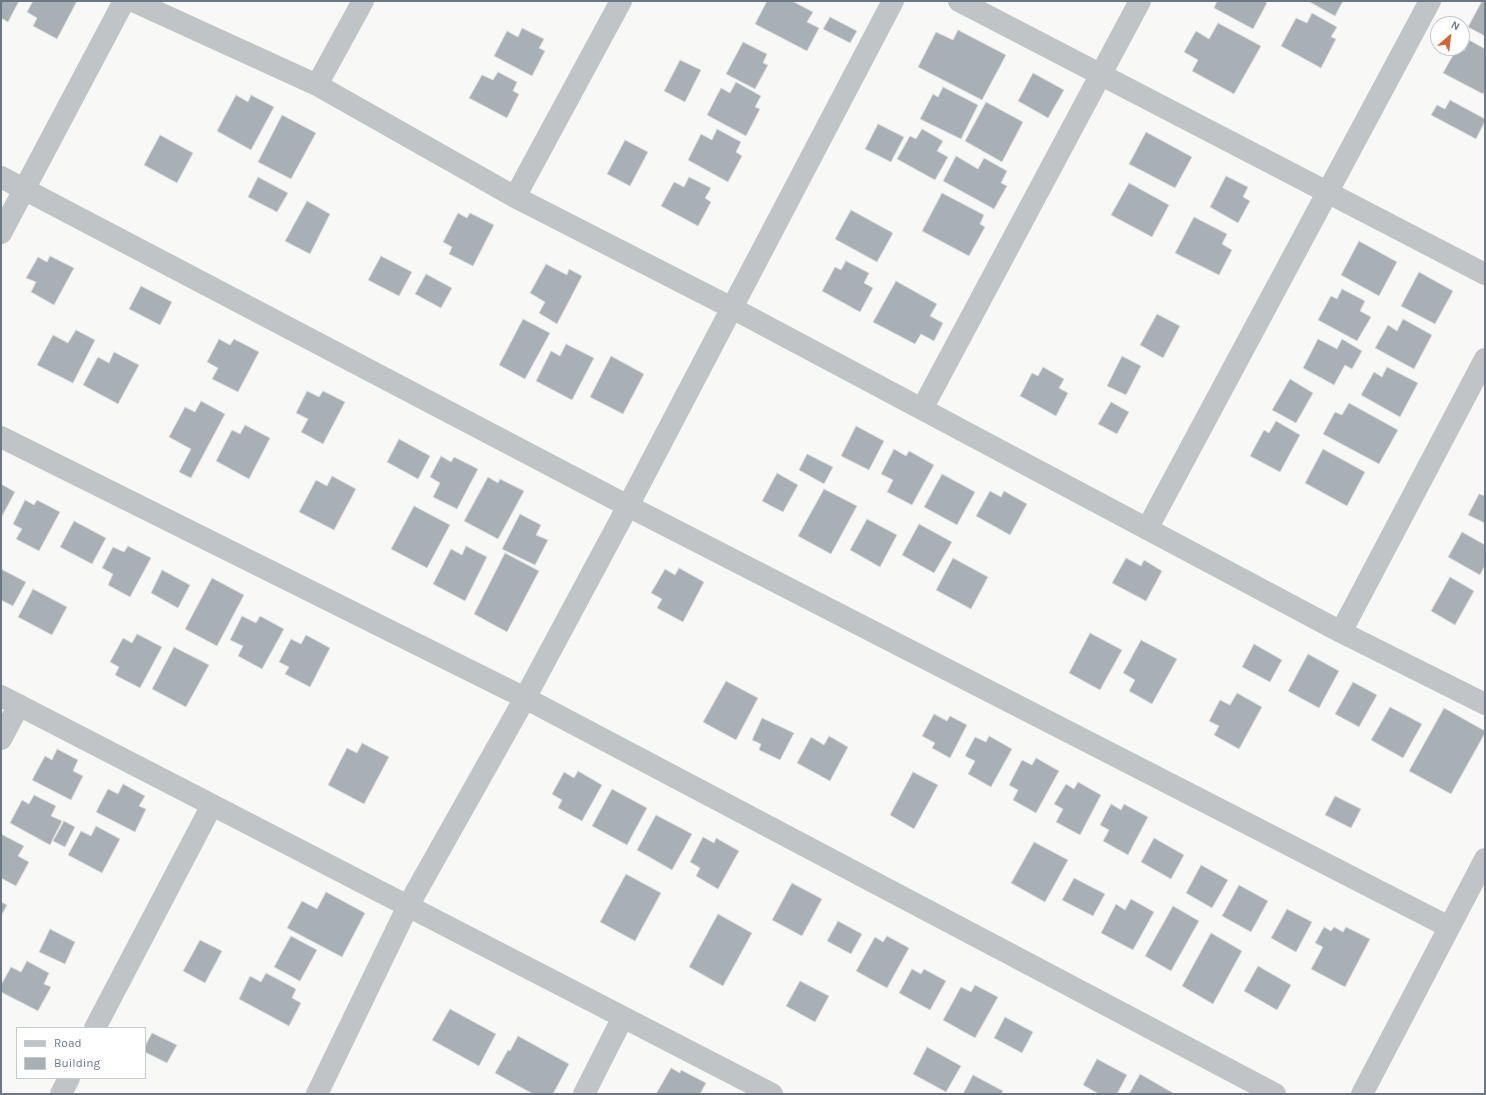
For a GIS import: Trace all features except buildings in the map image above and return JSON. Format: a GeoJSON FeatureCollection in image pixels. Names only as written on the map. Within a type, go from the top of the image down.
{"type":"FeatureCollection","features":[{"type":"Feature","properties":{"kind":"street"},"geometry":{"type":"LineString","coordinates":[[1,233],[124,1]]}},
{"type":"Feature","properties":{"kind":"street"},"geometry":{"type":"LineString","coordinates":[[133,1],[317,85],[515,197],[732,308],[1341,632],[1485,704]]}},
{"type":"Feature","properties":{"kind":"street"},"geometry":{"type":"LineString","coordinates":[[317,85],[363,1]]}},
{"type":"Feature","properties":{"kind":"street"},"geometry":{"type":"LineString","coordinates":[[515,197],[620,1]]}},
{"type":"Feature","properties":{"kind":"street"},"geometry":{"type":"LineString","coordinates":[[316,1094],[408,906],[525,698],[628,506],[893,1]]}},
{"type":"Feature","properties":{"kind":"street"},"geometry":{"type":"LineString","coordinates":[[959,1],[1485,274]]}},
{"type":"Feature","properties":{"kind":"street"},"geometry":{"type":"LineString","coordinates":[[922,409],[1140,1]]}},
{"type":"Feature","properties":{"kind":"street"},"geometry":{"type":"LineString","coordinates":[[1147,529],[1430,1]]}},
{"type":"Feature","properties":{"kind":"street"},"geometry":{"type":"LineString","coordinates":[[1,177],[628,506],[1449,927]]}},
{"type":"Feature","properties":{"kind":"street"},"geometry":{"type":"LineString","coordinates":[[1341,632],[1485,359]]}},
{"type":"Feature","properties":{"kind":"street"},"geometry":{"type":"LineString","coordinates":[[1,437],[525,698],[1275,1094]]}},
{"type":"Feature","properties":{"kind":"street"},"geometry":{"type":"LineString","coordinates":[[1,739],[10,700],[772,1094]]}},
{"type":"Feature","properties":{"kind":"street"},"geometry":{"type":"LineString","coordinates":[[96,1027],[212,805]]}},
{"type":"Feature","properties":{"kind":"street"},"geometry":{"type":"LineString","coordinates":[[1362,1094],[1485,859]]}},
{"type":"Feature","properties":{"kind":"street"},"geometry":{"type":"LineString","coordinates":[[584,1094],[623,1017]]}},
{"type":"Feature","properties":{"kind":"street"},"geometry":{"type":"LineString","coordinates":[[61,1094],[68,1079]]}}]}
